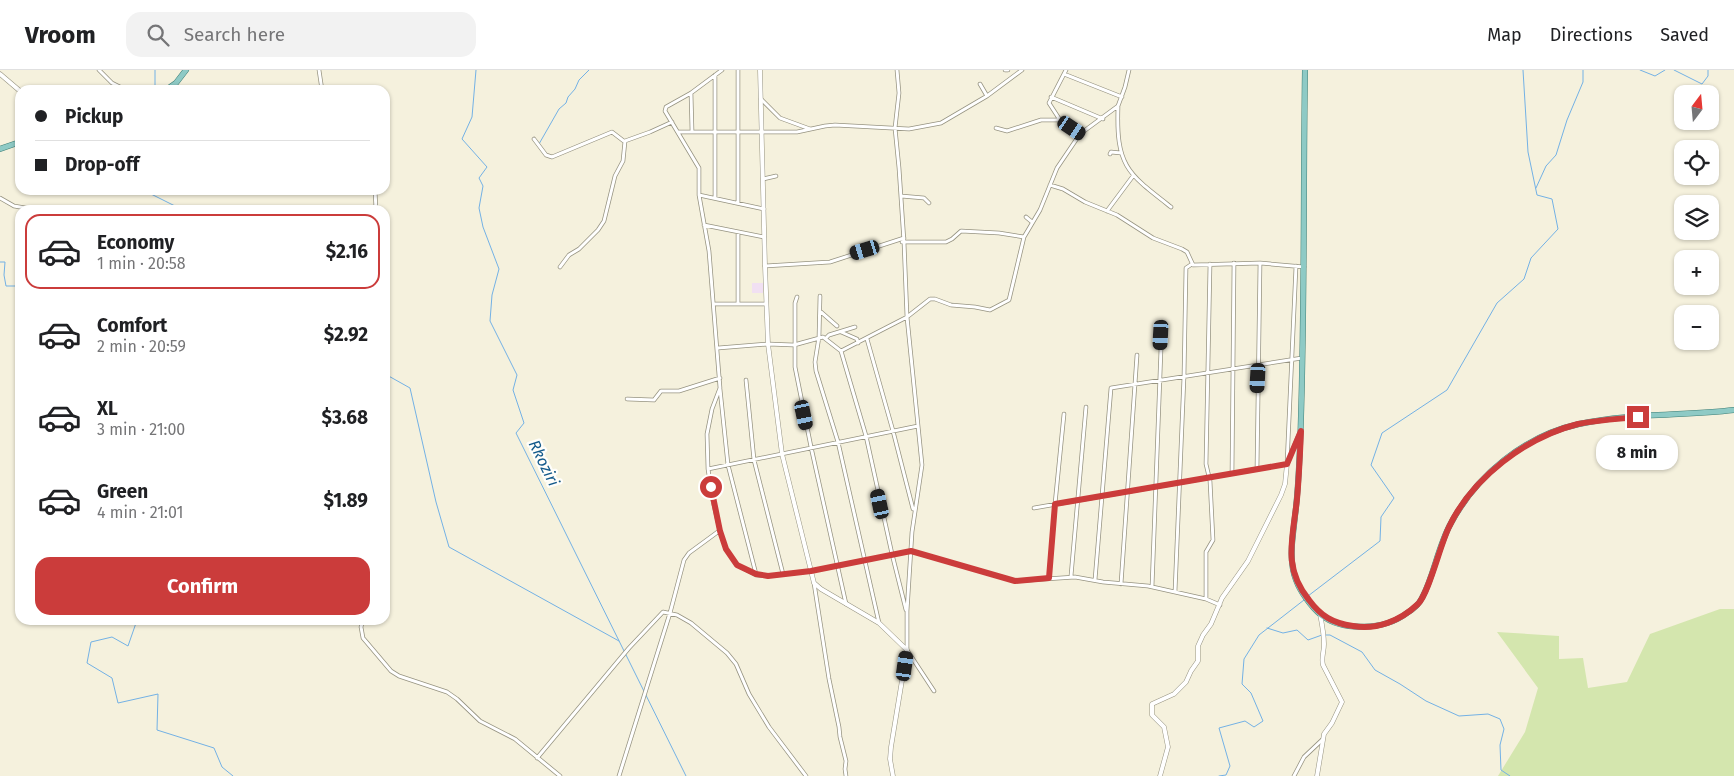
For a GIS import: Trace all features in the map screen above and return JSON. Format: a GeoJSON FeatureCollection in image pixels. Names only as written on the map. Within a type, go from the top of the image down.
{"type":"FeatureCollection","features":[{"type":"Feature","properties":{"kind":"main road"},"geometry":{"type":"LineString","coordinates":[[173,85],[186,70]]}},
{"type":"Feature","properties":{"kind":"main road"},"geometry":{"type":"LineString","coordinates":[[1305,70],[1302,191],[1304,267],[1301,431],[1291,548],[1293,568],[1300,590],[1320,614],[1349,626],[1364,627],[1384,624],[1407,613],[1423,598],[1449,527],[1469,495],[1494,468],[1542,438],[1579,424],[1605,420],[1734,410]]}},
{"type":"Feature","properties":{"kind":"main road"},"geometry":{"type":"LineString","coordinates":[[0,148],[15,144]]}},
{"type":"Feature","properties":{"kind":"street"},"geometry":{"type":"LineString","coordinates":[[99,70],[117,85]]}},
{"type":"Feature","properties":{"kind":"street"},"geometry":{"type":"LineString","coordinates":[[319,70],[321,85]]}},
{"type":"Feature","properties":{"kind":"street"},"geometry":{"type":"LineString","coordinates":[[722,70],[691,93],[665,108],[665,111],[699,166],[699,195],[709,251],[728,464],[756,574]]}},
{"type":"Feature","properties":{"kind":"street"},"geometry":{"type":"LineString","coordinates":[[738,70],[738,203]]}},
{"type":"Feature","properties":{"kind":"street"},"geometry":{"type":"LineString","coordinates":[[760,70],[768,344],[782,454],[814,583],[829,679],[846,761],[846,776]]}},
{"type":"Feature","properties":{"kind":"street"},"geometry":{"type":"LineString","coordinates":[[893,776],[890,758],[891,747],[907,650],[907,611],[914,512],[921,468],[907,317],[901,196],[895,128],[899,93],[897,71],[902,70]]}},
{"type":"Feature","properties":{"kind":"street"},"geometry":{"type":"LineString","coordinates":[[678,132],[797,132],[825,126],[849,125],[909,129],[941,123],[987,96],[1022,70]]}},
{"type":"Feature","properties":{"kind":"street"},"geometry":{"type":"LineString","coordinates":[[1066,70],[1049,103],[1060,120],[1080,134]]}},
{"type":"Feature","properties":{"kind":"street"},"geometry":{"type":"LineString","coordinates":[[1128,70],[1118,106],[1117,135],[1121,153],[1127,168],[1133,176],[1171,208]]}},
{"type":"Feature","properties":{"kind":"street"},"geometry":{"type":"LineString","coordinates":[[0,74],[15,87]]}},
{"type":"Feature","properties":{"kind":"street"},"geometry":{"type":"LineString","coordinates":[[715,74],[715,197]]}},
{"type":"Feature","properties":{"kind":"street"},"geometry":{"type":"LineString","coordinates":[[1064,74],[1122,97]]}},
{"type":"Feature","properties":{"kind":"street"},"geometry":{"type":"LineString","coordinates":[[980,84],[987,96]]}},
{"type":"Feature","properties":{"kind":"street"},"geometry":{"type":"LineString","coordinates":[[691,93],[692,131]]}},
{"type":"Feature","properties":{"kind":"street"},"geometry":{"type":"LineString","coordinates":[[1051,97],[1103,119]]}},
{"type":"Feature","properties":{"kind":"street"},"geometry":{"type":"LineString","coordinates":[[761,99],[780,118],[810,129]]}},
{"type":"Feature","properties":{"kind":"street"},"geometry":{"type":"LineString","coordinates":[[841,351],[907,317],[932,298],[951,306],[990,310],[1009,300],[1024,237],[1040,210],[1057,168],[1080,134],[1103,119],[1118,106]]}},
{"type":"Feature","properties":{"kind":"street"},"geometry":{"type":"LineString","coordinates":[[996,128],[1007,131],[1041,120],[1060,120]]}},
{"type":"Feature","properties":{"kind":"street"},"geometry":{"type":"LineString","coordinates":[[625,142],[672,122]]}},
{"type":"Feature","properties":{"kind":"street"},"geometry":{"type":"LineString","coordinates":[[534,139],[546,155],[552,157],[612,132],[625,142]]}},
{"type":"Feature","properties":{"kind":"street"},"geometry":{"type":"LineString","coordinates":[[560,267],[569,255],[579,249],[598,230],[604,221],[615,176],[623,161],[625,142]]}},
{"type":"Feature","properties":{"kind":"street"},"geometry":{"type":"LineString","coordinates":[[1110,154],[1112,152],[1121,153]]}},
{"type":"Feature","properties":{"kind":"street"},"geometry":{"type":"LineString","coordinates":[[763,178],[776,176]]}},
{"type":"Feature","properties":{"kind":"street"},"geometry":{"type":"LineString","coordinates":[[1107,210],[1133,176]]}},
{"type":"Feature","properties":{"kind":"street"},"geometry":{"type":"LineString","coordinates":[[1050,185],[1063,189],[1107,210],[1153,238],[1182,249],[1187,252],[1192,264]]}},
{"type":"Feature","properties":{"kind":"street"},"geometry":{"type":"LineString","coordinates":[[699,195],[764,209]]}},
{"type":"Feature","properties":{"kind":"street"},"geometry":{"type":"LineString","coordinates":[[901,196],[924,198],[929,203]]}},
{"type":"Feature","properties":{"kind":"street"},"geometry":{"type":"LineString","coordinates":[[0,198],[15,206]]}},
{"type":"Feature","properties":{"kind":"street"},"geometry":{"type":"LineString","coordinates":[[1026,217],[1032,222]]}},
{"type":"Feature","properties":{"kind":"street"},"geometry":{"type":"LineString","coordinates":[[704,225],[764,237]]}},
{"type":"Feature","properties":{"kind":"street"},"geometry":{"type":"LineString","coordinates":[[765,266],[830,262],[903,241],[946,242],[961,231],[1000,233],[1024,237]]}},
{"type":"Feature","properties":{"kind":"street"},"geometry":{"type":"LineString","coordinates":[[738,232],[738,304]]}},
{"type":"Feature","properties":{"kind":"street"},"geometry":{"type":"LineString","coordinates":[[1175,592],[1184,376],[1186,268],[1192,264],[1260,262],[1304,267]]}},
{"type":"Feature","properties":{"kind":"street"},"geometry":{"type":"LineString","coordinates":[[1257,468],[1260,262]]}},
{"type":"Feature","properties":{"kind":"street"},"geometry":{"type":"LineString","coordinates":[[1232,473],[1234,263]]}},
{"type":"Feature","properties":{"kind":"street"},"geometry":{"type":"LineString","coordinates":[[1206,599],[1206,552],[1213,540],[1209,477],[1206,464],[1210,264]]}},
{"type":"Feature","properties":{"kind":"street"},"geometry":{"type":"LineString","coordinates":[[1160,776],[1168,747],[1164,727],[1152,715],[1152,704],[1174,694],[1186,682],[1190,671],[1198,661],[1198,646],[1231,584],[1248,562],[1285,484],[1296,266]]}},
{"type":"Feature","properties":{"kind":"street"},"geometry":{"type":"LineString","coordinates":[[820,296],[820,337],[815,362],[816,371],[838,442],[879,623]]}},
{"type":"Feature","properties":{"kind":"street"},"geometry":{"type":"LineString","coordinates":[[797,297],[795,302],[795,367],[846,604]]}},
{"type":"Feature","properties":{"kind":"street"},"geometry":{"type":"LineString","coordinates":[[714,304],[766,304]]}},
{"type":"Feature","properties":{"kind":"street"},"geometry":{"type":"LineString","coordinates":[[821,312],[837,326]]}},
{"type":"Feature","properties":{"kind":"street"},"geometry":{"type":"LineString","coordinates":[[1152,587],[1162,322]]}},
{"type":"Feature","properties":{"kind":"street"},"geometry":{"type":"LineString","coordinates":[[826,338],[829,335],[855,327]]}},
{"type":"Feature","properties":{"kind":"street"},"geometry":{"type":"LineString","coordinates":[[840,332],[857,339],[858,343]]}},
{"type":"Feature","properties":{"kind":"street"},"geometry":{"type":"LineString","coordinates":[[718,348],[768,344],[794,345],[820,337],[826,338],[841,351],[866,436],[903,602],[907,611]]}},
{"type":"Feature","properties":{"kind":"street"},"geometry":{"type":"LineString","coordinates":[[867,339],[914,512]]}},
{"type":"Feature","properties":{"kind":"street"},"geometry":{"type":"LineString","coordinates":[[867,355],[871,353]]}},
{"type":"Feature","properties":{"kind":"street"},"geometry":{"type":"LineString","coordinates":[[1121,584],[1137,355]]}},
{"type":"Feature","properties":{"kind":"street"},"geometry":{"type":"LineString","coordinates":[[1096,580],[1112,388],[1303,358]]}},
{"type":"Feature","properties":{"kind":"street"},"geometry":{"type":"LineString","coordinates":[[627,398],[654,400],[661,391],[679,391],[720,378]]}},
{"type":"Feature","properties":{"kind":"street"},"geometry":{"type":"LineString","coordinates":[[746,380],[754,460],[783,574]]}},
{"type":"Feature","properties":{"kind":"street"},"geometry":{"type":"LineString","coordinates":[[720,388],[712,409],[707,434],[708,469],[713,501],[726,549],[737,565],[756,574],[768,576],[811,571],[911,551],[1015,581],[1072,576],[1152,587],[1206,599],[1220,605]]}},
{"type":"Feature","properties":{"kind":"street"},"geometry":{"type":"LineString","coordinates":[[1072,576],[1086,407]]}},
{"type":"Feature","properties":{"kind":"street"},"geometry":{"type":"LineString","coordinates":[[1049,578],[1064,414]]}},
{"type":"Feature","properties":{"kind":"street"},"geometry":{"type":"LineString","coordinates":[[708,469],[918,426]]}},
{"type":"Feature","properties":{"kind":"street"},"geometry":{"type":"LineString","coordinates":[[1287,464],[1301,431]]}},
{"type":"Feature","properties":{"kind":"street"},"geometry":{"type":"LineString","coordinates":[[1034,508],[1287,464]]}},
{"type":"Feature","properties":{"kind":"street"},"geometry":{"type":"LineString","coordinates":[[619,776],[686,557],[720,531]]}},
{"type":"Feature","properties":{"kind":"street"},"geometry":{"type":"LineString","coordinates":[[814,583],[879,623],[907,650],[934,691]]}},
{"type":"Feature","properties":{"kind":"street"},"geometry":{"type":"LineString","coordinates":[[537,758],[661,613],[670,613],[691,623],[734,660],[749,694],[769,727],[806,776]]}},
{"type":"Feature","properties":{"kind":"street"},"geometry":{"type":"LineString","coordinates":[[1316,776],[1324,734],[1332,723],[1342,702],[1321,660],[1324,631],[1320,614]]}},
{"type":"Feature","properties":{"kind":"street"},"geometry":{"type":"LineString","coordinates":[[362,625],[363,638],[391,671],[399,676],[447,692],[478,719],[512,737],[560,776]]}},
{"type":"Feature","properties":{"kind":"street"},"geometry":{"type":"LineString","coordinates":[[1294,776],[1304,757],[1322,740]]}},
{"type":"Feature","properties":{"kind":"shaded area"},"geometry":{"type":"Polygon","coordinates":[[[752,283],[763,283],[763,293],[752,293],[752,283]]]}},
{"type":"Feature","properties":{"kind":"green space"},"geometry":{"type":"Polygon","coordinates":[[[1720,609],[1734,609],[1734,776],[1498,776],[1525,732],[1538,688],[1497,632],[1559,636],[1559,659],[1583,658],[1588,688],[1627,682],[1650,634],[1720,609]]]}},
{"type":"Feature","properties":{"kind":"waterway"},"geometry":{"type":"LineString","coordinates":[[155,70],[155,85]]}},
{"type":"Feature","properties":{"kind":"waterway","name":"Rkoziri"},"geometry":{"type":"LineString","coordinates":[[476,70],[472,117],[462,139],[487,167],[479,178],[483,186],[479,208],[483,227],[499,269],[492,295],[490,321],[517,375],[513,390],[524,423],[516,433],[686,776]]}},
{"type":"Feature","properties":{"kind":"waterway"},"geometry":{"type":"LineString","coordinates":[[539,144],[559,109],[566,103],[579,80],[589,70]]}},
{"type":"Feature","properties":{"kind":"waterway"},"geometry":{"type":"LineString","coordinates":[[1308,596],[1380,541],[1381,517],[1394,498],[1371,465],[1382,433],[1447,390],[1497,303],[1524,279],[1531,258],[1558,229],[1552,199],[1537,195],[1528,152],[1523,70]]}},
{"type":"Feature","properties":{"kind":"waterway"},"geometry":{"type":"LineString","coordinates":[[1536,188],[1546,166],[1556,155],[1567,120],[1583,82],[1583,70]]}},
{"type":"Feature","properties":{"kind":"waterway"},"geometry":{"type":"LineString","coordinates":[[1640,70],[1655,76],[1665,70]]}},
{"type":"Feature","properties":{"kind":"waterway"},"geometry":{"type":"LineString","coordinates":[[1674,70],[1702,84],[1708,76],[1708,70]]}},
{"type":"Feature","properties":{"kind":"waterway"},"geometry":{"type":"LineString","coordinates":[[153,195],[173,205]]}},
{"type":"Feature","properties":{"kind":"waterway"},"geometry":{"type":"LineString","coordinates":[[0,262],[5,262],[4,275],[6,286],[15,286]]}},
{"type":"Feature","properties":{"kind":"waterway"},"geometry":{"type":"LineString","coordinates":[[390,377],[410,388],[436,502],[449,547],[619,641]]}},
{"type":"Feature","properties":{"kind":"waterway"},"geometry":{"type":"LineString","coordinates":[[1219,776],[1226,775],[1230,766],[1219,728],[1245,721],[1254,727],[1263,721],[1251,693],[1242,684],[1244,659],[1259,635],[1304,600]]}},
{"type":"Feature","properties":{"kind":"waterway"},"geometry":{"type":"LineString","coordinates":[[135,625],[128,646],[112,637],[91,642],[87,663],[112,678],[118,703],[158,694],[157,730],[214,748],[222,767],[233,776]]}},
{"type":"Feature","properties":{"kind":"waterway"},"geometry":{"type":"LineString","coordinates":[[1267,628],[1283,633],[1297,630],[1308,640],[1322,635]]}},
{"type":"Feature","properties":{"kind":"waterway"},"geometry":{"type":"LineString","coordinates":[[1326,635],[1330,635],[1362,652],[1375,670],[1426,701],[1459,716],[1488,714],[1500,719],[1504,729],[1500,745],[1501,770],[1510,776]]}},
{"type":"Feature","properties":{"kind":"route"},"geometry":{"type":"LineString","coordinates":[[711,487],[720,531],[726,549],[737,565],[756,574],[768,576],[811,571],[911,551],[985,574],[1020,582],[1049,578],[1055,504],[1287,464],[1301,431],[1291,548],[1296,580],[1300,590],[1320,614],[1349,626],[1364,627],[1384,624],[1402,617],[1420,602],[1449,527],[1469,495],[1494,468],[1536,441],[1566,428],[1605,420],[1638,417]]}}]}
